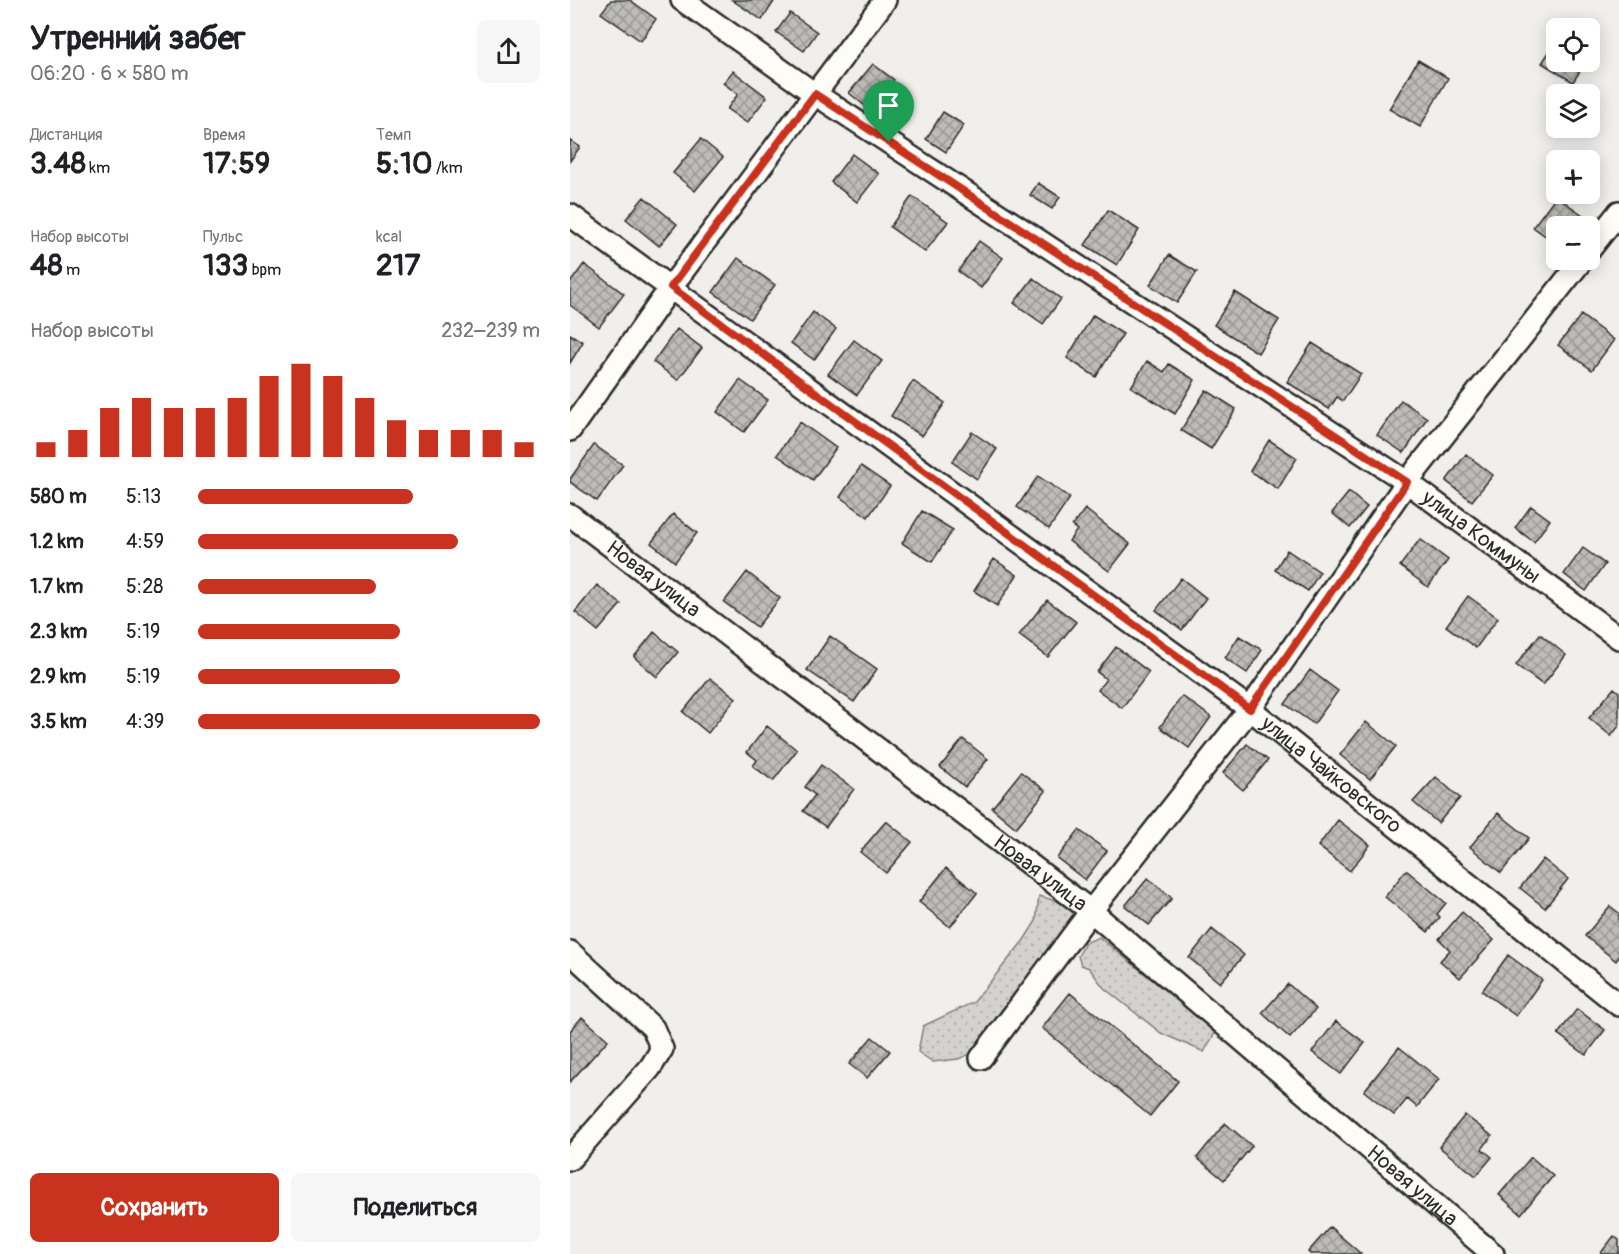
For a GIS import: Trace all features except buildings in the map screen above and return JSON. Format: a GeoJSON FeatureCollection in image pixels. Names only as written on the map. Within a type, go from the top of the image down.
{"type":"FeatureCollection","features":[{"type":"Feature","properties":{"kind":"street","name":"улица Коммуны"},"geometry":{"type":"LineString","coordinates":[[682,0],[815,94],[1407,482],[1619,638]]}},
{"type":"Feature","properties":{"kind":"street"},"geometry":{"type":"LineString","coordinates":[[570,430],[671,287],[885,0]]}},
{"type":"Feature","properties":{"kind":"street"},"geometry":{"type":"LineString","coordinates":[[1600,236],[1619,212]]}},
{"type":"Feature","properties":{"kind":"street","name":"улица Чайковского"},"geometry":{"type":"LineString","coordinates":[[570,215],[1250,709],[1619,1005]]}},
{"type":"Feature","properties":{"kind":"street"},"geometry":{"type":"LineString","coordinates":[[981,1058],[1091,910],[1250,709],[1407,482],[1574,270]]}},
{"type":"Feature","properties":{"kind":"street","name":"Новая улица"},"geometry":{"type":"LineString","coordinates":[[570,515],[1091,910],[1493,1254]]}},
{"type":"Feature","properties":{"kind":"street"},"geometry":{"type":"LineString","coordinates":[[570,952],[653,1028],[662,1049],[650,1068],[570,1159]]}},
{"type":"Feature","properties":{"kind":"shaded area"},"geometry":{"type":"Polygon","coordinates":[[[1039,896],[1063,903],[1080,914],[981,1050],[958,1059],[933,1062],[918,1052],[923,1026],[974,1002],[1024,940],[1036,921],[1039,896]]]}},
{"type":"Feature","properties":{"kind":"shaded area"},"geometry":{"type":"Polygon","coordinates":[[[1099,937],[1216,1031],[1204,1052],[1161,1033],[1104,988],[1089,968],[1081,965],[1078,956],[1085,943],[1099,937]]]}},
{"type":"Feature","properties":{"kind":"route"},"geometry":{"type":"LineString","coordinates":[[815,94],[889,142],[1407,482],[1250,709],[671,287],[815,94]]}}]}
